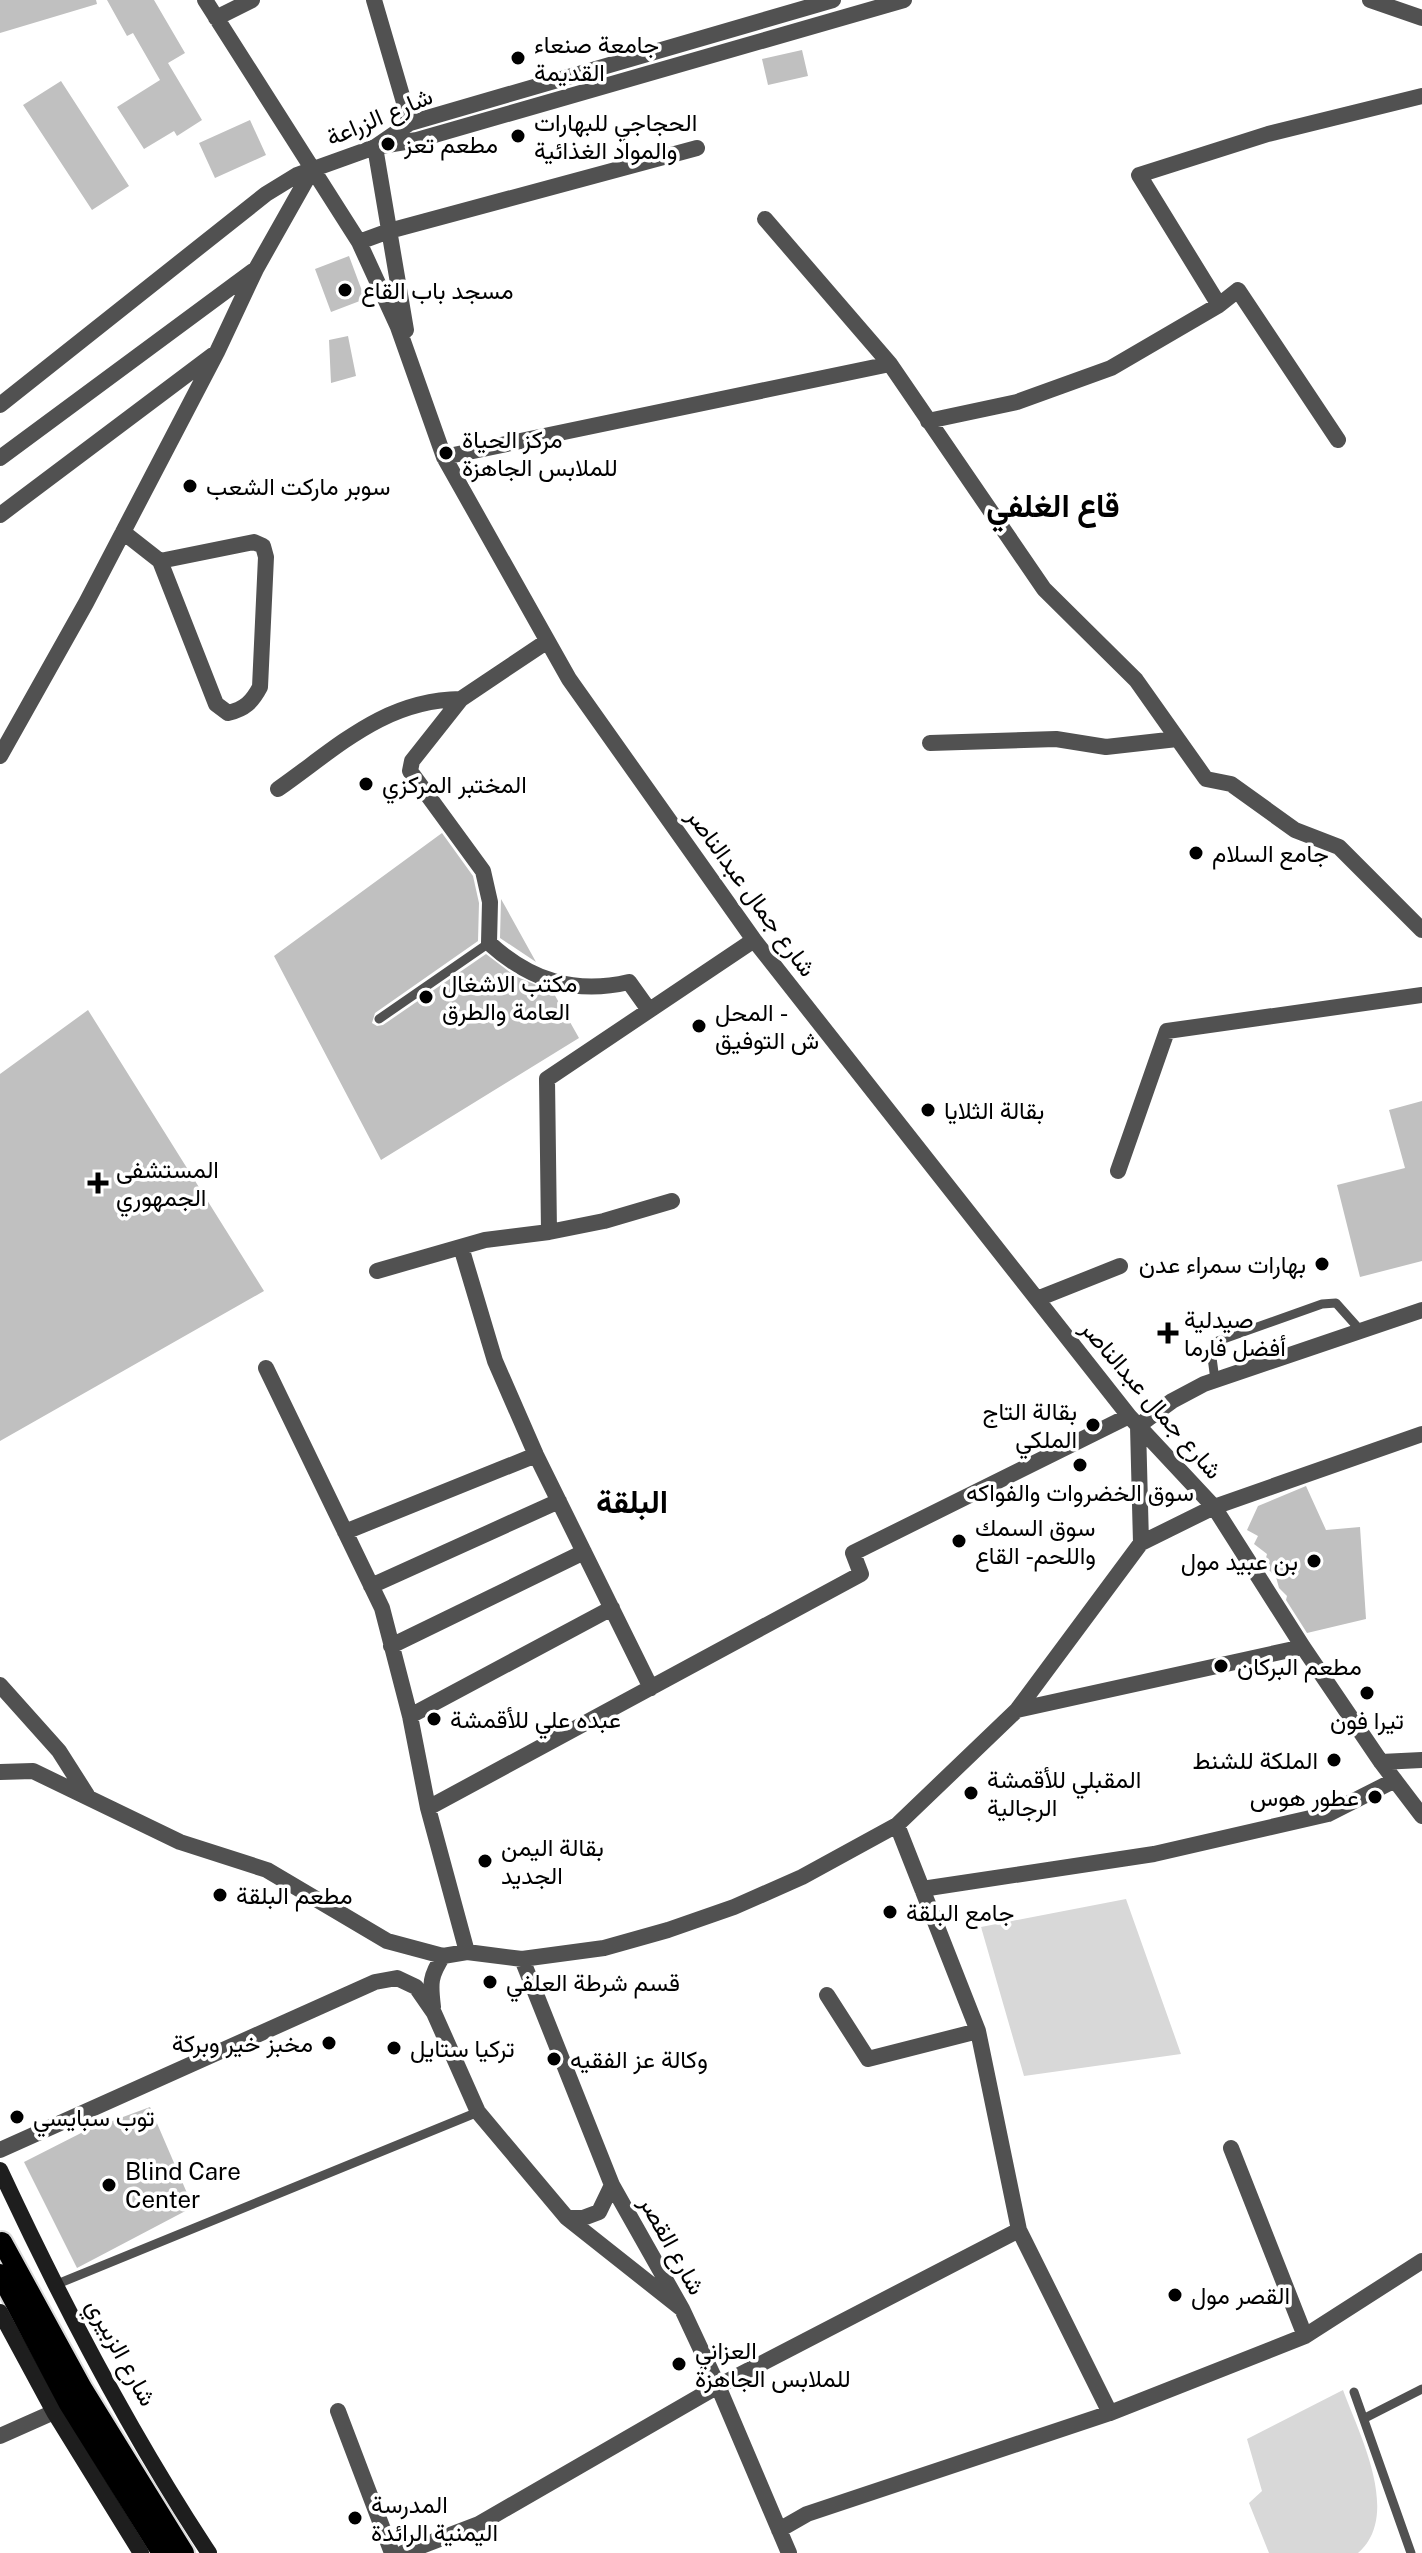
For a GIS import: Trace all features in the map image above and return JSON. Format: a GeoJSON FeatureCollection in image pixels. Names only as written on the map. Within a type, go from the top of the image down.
{"type":"FeatureCollection","features":[{"type":"Feature","properties":{"kind":"main road","name":"شارع الزبيري"},"geometry":{"type":"LineString","coordinates":[[0,2170],[55,2285],[179,2508],[209,2553]]}},
{"type":"Feature","properties":{"kind":"main road"},"geometry":{"type":"LineString","coordinates":[[0,2210],[22,2217]]}},
{"type":"Feature","properties":{"kind":"main road","name":"شارع الزبيري"},"geometry":{"type":"LineString","coordinates":[[2,2242],[82,2388],[184,2553]]}},
{"type":"Feature","properties":{"kind":"main road"},"geometry":{"type":"LineString","coordinates":[[0,2274],[69,2404],[162,2553]]}},
{"type":"Feature","properties":{"kind":"main road"},"geometry":{"type":"LineString","coordinates":[[2,2322],[141,2553]]}},
{"type":"Feature","properties":{"kind":"street","name":"شارع جمال عبدالناصر"},"geometry":{"type":"LineString","coordinates":[[205,0],[359,242],[380,284],[444,457],[569,679],[754,940],[1134,1421],[1214,1507],[1303,1647],[1381,1762],[1422,1816]]}},
{"type":"Feature","properties":{"kind":"street"},"geometry":{"type":"LineString","coordinates":[[216,18],[252,0]]}},
{"type":"Feature","properties":{"kind":"street"},"geometry":{"type":"LineString","coordinates":[[374,0],[410,123]]}},
{"type":"Feature","properties":{"kind":"street","name":"شارع الزراعة"},"geometry":{"type":"LineString","coordinates":[[0,405],[266,194],[313,168],[375,147],[410,123],[833,0]]}},
{"type":"Feature","properties":{"kind":"street"},"geometry":{"type":"LineString","coordinates":[[375,147],[417,140],[904,0]]}},
{"type":"Feature","properties":{"kind":"street"},"geometry":{"type":"LineString","coordinates":[[1370,0],[1422,18]]}},
{"type":"Feature","properties":{"kind":"street"},"geometry":{"type":"LineString","coordinates":[[1219,305],[1139,175],[1268,134],[1422,96],[1422,90]]}},
{"type":"Feature","properties":{"kind":"street","name":"شارع جمال عبدالناصر"},"geometry":{"type":"LineString","coordinates":[[375,147],[413,371]]}},
{"type":"Feature","properties":{"kind":"street"},"geometry":{"type":"LineString","coordinates":[[359,242],[389,231],[697,148]]}},
{"type":"Feature","properties":{"kind":"street"},"geometry":{"type":"LineString","coordinates":[[0,756],[123,532],[217,352],[256,269],[313,168]]}},
{"type":"Feature","properties":{"kind":"street"},"geometry":{"type":"LineString","coordinates":[[765,219],[890,364],[1044,589],[1136,680],[1206,779],[1231,784],[1295,830],[1339,847],[1422,930]]}},
{"type":"Feature","properties":{"kind":"street"},"geometry":{"type":"LineString","coordinates":[[0,458],[256,269]]}},
{"type":"Feature","properties":{"kind":"street"},"geometry":{"type":"LineString","coordinates":[[928,421],[1017,402],[1111,368],[1219,305],[1238,290],[1338,440]]}},
{"type":"Feature","properties":{"kind":"street"},"geometry":{"type":"LineString","coordinates":[[2,508],[217,352]]}},
{"type":"Feature","properties":{"kind":"street"},"geometry":{"type":"LineString","coordinates":[[444,457],[890,364]]}},
{"type":"Feature","properties":{"kind":"street"},"geometry":{"type":"LineString","coordinates":[[123,532],[160,561],[216,704],[228,713],[242,710],[253,700],[260,687],[266,557],[263,546],[254,542],[160,561]]}},
{"type":"Feature","properties":{"kind":"street"},"geometry":{"type":"LineString","coordinates":[[546,642],[461,699],[412,761],[410,771],[483,871],[490,902],[489,943],[507,959],[543,979],[603,988],[629,982],[649,1010]]}},
{"type":"Feature","properties":{"kind":"street"},"geometry":{"type":"LineString","coordinates":[[278,789],[380,717],[414,704],[461,699]]}},
{"type":"Feature","properties":{"kind":"street"},"geometry":{"type":"LineString","coordinates":[[930,743],[1056,739],[1106,747],[1177,739]]}},
{"type":"Feature","properties":{"kind":"street"},"geometry":{"type":"LineString","coordinates":[[549,1232],[547,1079],[754,940]]}},
{"type":"Feature","properties":{"kind":"street"},"geometry":{"type":"LineString","coordinates":[[1118,1171],[1167,1031],[1422,995]]}},
{"type":"Feature","properties":{"kind":"street"},"geometry":{"type":"LineString","coordinates":[[377,1271],[485,1240],[604,1221],[672,1201]]}},
{"type":"Feature","properties":{"kind":"street"},"geometry":{"type":"LineString","coordinates":[[461,1247],[495,1361],[536,1455],[651,1688]]}},
{"type":"Feature","properties":{"kind":"street"},"geometry":{"type":"LineString","coordinates":[[1037,1299],[1120,1266]]}},
{"type":"Feature","properties":{"kind":"street"},"geometry":{"type":"LineString","coordinates":[[428,1808],[861,1574],[853,1553],[1215,1380],[1422,1310]]}},
{"type":"Feature","properties":{"kind":"street"},"geometry":{"type":"LineString","coordinates":[[266,1368],[382,1608],[410,1716],[428,1808],[467,1952]]}},
{"type":"Feature","properties":{"kind":"street"},"geometry":{"type":"LineString","coordinates":[[1134,1421],[1141,1543]]}},
{"type":"Feature","properties":{"kind":"street"},"geometry":{"type":"LineString","coordinates":[[0,1772],[33,1771],[180,1842],[267,1870],[387,1941],[443,1956],[467,1952],[522,1959],[604,1948],[721,1911],[802,1877],[897,1825],[1017,1710],[1141,1543],[1214,1507],[1422,1434]]}},
{"type":"Feature","properties":{"kind":"street"},"geometry":{"type":"LineString","coordinates":[[345,1532],[536,1455]]}},
{"type":"Feature","properties":{"kind":"street"},"geometry":{"type":"LineString","coordinates":[[371,1586],[559,1501]]}},
{"type":"Feature","properties":{"kind":"street"},"geometry":{"type":"LineString","coordinates":[[391,1646],[584,1552]]}},
{"type":"Feature","properties":{"kind":"street"},"geometry":{"type":"LineString","coordinates":[[410,1716],[612,1608]]}},
{"type":"Feature","properties":{"kind":"street"},"geometry":{"type":"LineString","coordinates":[[1017,1710],[1303,1647]]}},
{"type":"Feature","properties":{"kind":"street"},"geometry":{"type":"LineString","coordinates":[[0,1685],[59,1751],[88,1797]]}},
{"type":"Feature","properties":{"kind":"street"},"geometry":{"type":"LineString","coordinates":[[1381,1762],[1422,1760]]}},
{"type":"Feature","properties":{"kind":"street"},"geometry":{"type":"LineString","coordinates":[[922,1889],[1154,1854],[1299,1821],[1328,1814],[1395,1780]]}},
{"type":"Feature","properties":{"kind":"street"},"geometry":{"type":"LineString","coordinates":[[897,1825],[978,2031],[1019,2230],[1110,2413]]}},
{"type":"Feature","properties":{"kind":"street"},"geometry":{"type":"LineString","coordinates":[[434,2013],[430,1989],[432,1972],[443,1956]]}},
{"type":"Feature","properties":{"kind":"street","name":"شارع القصر"},"geometry":{"type":"LineString","coordinates":[[522,1959],[612,2185],[682,2309],[789,2553]]}},
{"type":"Feature","properties":{"kind":"street"},"geometry":{"type":"LineString","coordinates":[[0,2150],[375,1982],[397,1978],[416,1987],[434,2013],[478,2112],[567,2218],[682,2309]]}},
{"type":"Feature","properties":{"kind":"street"},"geometry":{"type":"LineString","coordinates":[[827,1995],[868,2059],[978,2031]]}},
{"type":"Feature","properties":{"kind":"street"},"geometry":{"type":"LineString","coordinates":[[1231,2148],[1305,2336]]}},
{"type":"Feature","properties":{"kind":"street"},"geometry":{"type":"LineString","coordinates":[[567,2218],[583,2218],[599,2212],[612,2185]]}},
{"type":"Feature","properties":{"kind":"street"},"geometry":{"type":"LineString","coordinates":[[403,2553],[424,2549],[479,2524],[718,2386],[1019,2230]]}},
{"type":"Feature","properties":{"kind":"street"},"geometry":{"type":"LineString","coordinates":[[779,2530],[807,2514],[1110,2413],[1305,2336],[1422,2261]]}},
{"type":"Feature","properties":{"kind":"street"},"geometry":{"type":"LineString","coordinates":[[338,2411],[392,2553]]}},
{"type":"Feature","properties":{"kind":"street"},"geometry":{"type":"LineString","coordinates":[[0,2436],[54,2412]]}},
{"type":"Feature","properties":{"kind":"lane"},"geometry":{"type":"LineString","coordinates":[[379,1019],[489,943]]}},
{"type":"Feature","properties":{"kind":"lane"},"geometry":{"type":"LineString","coordinates":[[1215,1380],[1211,1350],[1215,1342],[1322,1304],[1336,1303],[1361,1331]]}},
{"type":"Feature","properties":{"kind":"lane"},"geometry":{"type":"LineString","coordinates":[[55,2285],[478,2112]]}},
{"type":"Feature","properties":{"kind":"lane"},"geometry":{"type":"LineString","coordinates":[[1365,2418],[1422,2389]]}},
{"type":"Feature","properties":{"kind":"lane"},"geometry":{"type":"LineString","coordinates":[[1354,2392],[1411,2553]]}},
{"type":"Feature","properties":{"kind":"shaded area"},"geometry":{"type":"Polygon","coordinates":[[[1126,1899],[1181,2054],[1024,2076],[981,1927],[1126,1899]]]}},
{"type":"Feature","properties":{"kind":"shaded area"},"geometry":{"type":"Polygon","coordinates":[[[1343,2390],[1373,2474],[1377,2496],[1371,2537],[1358,2553],[1269,2553],[1249,2503],[1262,2491],[1247,2439],[1343,2390]]]}},
{"type":"Feature","properties":{"kind":"building"},"geometry":{"type":"Polygon","coordinates":[[[0,0],[96,0],[97,4],[0,33],[0,0]]]}},
{"type":"Feature","properties":{"kind":"building"},"geometry":{"type":"Polygon","coordinates":[[[107,0],[154,0],[185,53],[168,63],[202,120],[177,136],[174,131],[144,149],[117,107],[160,80],[133,33],[127,36],[107,0]]]}},
{"type":"Feature","properties":{"kind":"building"},"geometry":{"type":"Polygon","coordinates":[[[802,50],[808,76],[768,85],[762,59],[802,50]]]}},
{"type":"Feature","properties":{"kind":"building"},"geometry":{"type":"Polygon","coordinates":[[[61,81],[129,186],[92,210],[23,105],[61,81]]]}},
{"type":"Feature","properties":{"kind":"building"},"geometry":{"type":"Polygon","coordinates":[[[250,120],[266,155],[215,178],[199,143],[250,120]]]}},
{"type":"Feature","properties":{"kind":"building"},"geometry":{"type":"Polygon","coordinates":[[[349,256],[365,299],[331,312],[315,269],[349,256]]]}},
{"type":"Feature","properties":{"kind":"building"},"geometry":{"type":"Polygon","coordinates":[[[348,336],[356,376],[331,383],[329,340],[348,336]]]}},
{"type":"Feature","properties":{"kind":"building","name":"مكتب الاشغال العامة والطرق"},"geometry":{"type":"Polygon","coordinates":[[[442,833],[473,876],[479,903],[478,941],[375,1013],[372,1023],[383,1025],[486,954],[515,976],[553,992],[579,1038],[381,1160],[274,956],[442,833]]]}},
{"type":"Feature","properties":{"kind":"building"},"geometry":{"type":"Polygon","coordinates":[[[501,899],[505,906],[536,962],[500,938],[501,899]]]}},
{"type":"Feature","properties":{"kind":"building","name":"المستشفى الجمهوري"},"geometry":{"type":"Polygon","coordinates":[[[88,1010],[264,1291],[0,1441],[0,1074],[88,1010]]]}},
{"type":"Feature","properties":{"kind":"building"},"geometry":{"type":"Polygon","coordinates":[[[1422,1101],[1422,1261],[1360,1277],[1337,1185],[1405,1168],[1389,1110],[1422,1101]]]}},
{"type":"Feature","properties":{"kind":"building","name":"بن عبيد مول"},"geometry":{"type":"Polygon","coordinates":[[[1306,1486],[1326,1530],[1360,1527],[1366,1619],[1307,1633],[1286,1600],[1287,1596],[1279,1588],[1276,1577],[1264,1565],[1267,1554],[1254,1544],[1258,1536],[1247,1530],[1258,1506],[1306,1486]]]}},
{"type":"Feature","properties":{"kind":"building","name":"Blind Care Center"},"geometry":{"type":"Polygon","coordinates":[[[150,2107],[193,2207],[77,2268],[24,2162],[85,2131],[150,2107]]]}},
{"type":"Feature","properties":{"kind":"place","name":"جامعة صنعاء القديمة"},"geometry":{"type":"Point","coordinates":[518,58]}},
{"type":"Feature","properties":{"kind":"place","name":"الحجاجي للبهارات والمواد الغذائية"},"geometry":{"type":"Point","coordinates":[518,136]}},
{"type":"Feature","properties":{"kind":"place","name":"مطعم تعز"},"geometry":{"type":"Point","coordinates":[388,144]}},
{"type":"Feature","properties":{"kind":"place","name":"مسجد باب القاع"},"geometry":{"type":"Point","coordinates":[345,290]}},
{"type":"Feature","properties":{"kind":"place","name":"مركز الحياة للملابس الجاهزة"},"geometry":{"type":"Point","coordinates":[446,453]}},
{"type":"Feature","properties":{"kind":"place","name":"سوبر ماركت الشعب"},"geometry":{"type":"Point","coordinates":[190,486]}},
{"type":"Feature","properties":{"kind":"place","name":"المختبر المركزي"},"geometry":{"type":"Point","coordinates":[366,784]}},
{"type":"Feature","properties":{"kind":"place","name":"جامع السلام"},"geometry":{"type":"Point","coordinates":[1196,853]}},
{"type":"Feature","properties":{"kind":"place","name":"مكتب الاشغال العامة والطرق"},"geometry":{"type":"Point","coordinates":[426,997]}},
{"type":"Feature","properties":{"kind":"place","name":"المحل - ش التوفيق"},"geometry":{"type":"Point","coordinates":[699,1026]}},
{"type":"Feature","properties":{"kind":"place","name":"بقالة الثلايا"},"geometry":{"type":"Point","coordinates":[928,1110]}},
{"type":"Feature","properties":{"kind":"place","name":"المستشفى الجمهوري"},"geometry":{"type":"Point","coordinates":[98,1183]}},
{"type":"Feature","properties":{"kind":"place","name":"بهارات سمراء عدن"},"geometry":{"type":"Point","coordinates":[1322,1264]}},
{"type":"Feature","properties":{"kind":"place","name":"صيدلية أفضل فارما"},"geometry":{"type":"Point","coordinates":[1168,1333]}},
{"type":"Feature","properties":{"kind":"place","name":"بقالة التاج الملكي"},"geometry":{"type":"Point","coordinates":[1093,1425]}},
{"type":"Feature","properties":{"kind":"place","name":"سوق الخضروات والفواكه"},"geometry":{"type":"Point","coordinates":[1080,1465]}},
{"type":"Feature","properties":{"kind":"place","name":"سوق السمك واللحم - القاع"},"geometry":{"type":"Point","coordinates":[959,1541]}},
{"type":"Feature","properties":{"kind":"place","name":"بن عبيد مول"},"geometry":{"type":"Point","coordinates":[1314,1561]}},
{"type":"Feature","properties":{"kind":"place","name":"مطعم البركان"},"geometry":{"type":"Point","coordinates":[1221,1666]}},
{"type":"Feature","properties":{"kind":"place","name":"تيرا فون"},"geometry":{"type":"Point","coordinates":[1367,1693]}},
{"type":"Feature","properties":{"kind":"place","name":"عبده علي للأقمشة"},"geometry":{"type":"Point","coordinates":[434,1719]}},
{"type":"Feature","properties":{"kind":"place","name":"الملكة للشنط"},"geometry":{"type":"Point","coordinates":[1334,1760]}},
{"type":"Feature","properties":{"kind":"place","name":"المقبلي للأقمشة الرجالية"},"geometry":{"type":"Point","coordinates":[971,1793]}},
{"type":"Feature","properties":{"kind":"place","name":"عطور هوس"},"geometry":{"type":"Point","coordinates":[1375,1797]}},
{"type":"Feature","properties":{"kind":"place","name":"بقالة اليمن الجديد"},"geometry":{"type":"Point","coordinates":[485,1861]}},
{"type":"Feature","properties":{"kind":"place","name":"مطعم البلقة"},"geometry":{"type":"Point","coordinates":[220,1895]}},
{"type":"Feature","properties":{"kind":"place","name":"جامع البلقة"},"geometry":{"type":"Point","coordinates":[890,1912]}},
{"type":"Feature","properties":{"kind":"place","name":"قسم شرطة العلفي"},"geometry":{"type":"Point","coordinates":[490,1982]}},
{"type":"Feature","properties":{"kind":"place","name":"مخبز خير وبركة"},"geometry":{"type":"Point","coordinates":[329,2043]}},
{"type":"Feature","properties":{"kind":"place","name":"تركيا ستايل"},"geometry":{"type":"Point","coordinates":[394,2048]}},
{"type":"Feature","properties":{"kind":"place","name":"وكالة عز الفقيه"},"geometry":{"type":"Point","coordinates":[554,2059]}},
{"type":"Feature","properties":{"kind":"place","name":"توب سبايسي"},"geometry":{"type":"Point","coordinates":[17,2117]}},
{"type":"Feature","properties":{"kind":"place","name":"Blind Care Center"},"geometry":{"type":"Point","coordinates":[109,2185]}},
{"type":"Feature","properties":{"kind":"place","name":"القصر مول"},"geometry":{"type":"Point","coordinates":[1175,2295]}},
{"type":"Feature","properties":{"kind":"place","name":"العزاني للملابس الجاهزة"},"geometry":{"type":"Point","coordinates":[679,2364]}},
{"type":"Feature","properties":{"kind":"place","name":"المدرسة اليمنية الرائدة"},"geometry":{"type":"Point","coordinates":[355,2518]}},
{"type":"Feature","properties":{"kind":"district","name":"قاع الغلفي"},"geometry":{"type":"Point","coordinates":[1053,505]}},
{"type":"Feature","properties":{"kind":"district","name":"البلقة"},"geometry":{"type":"Point","coordinates":[632,1501]}}]}
